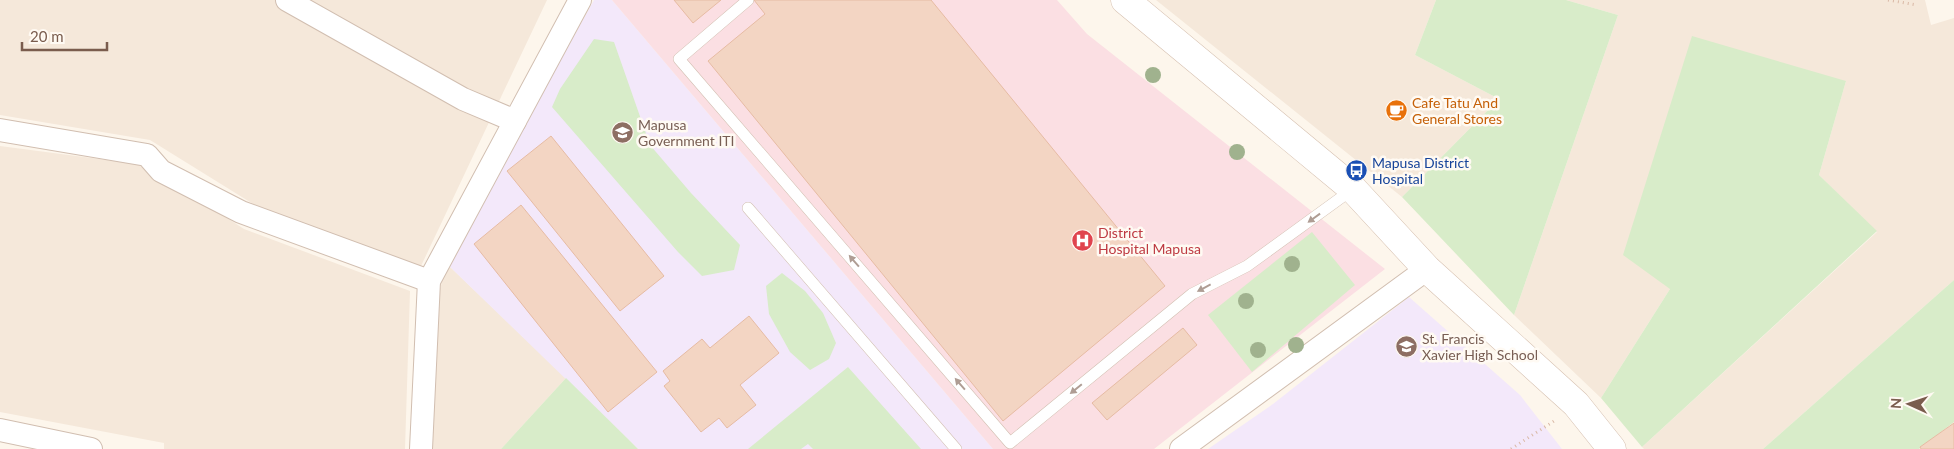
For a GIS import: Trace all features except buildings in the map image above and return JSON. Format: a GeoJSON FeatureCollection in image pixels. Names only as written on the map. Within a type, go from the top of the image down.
{"type":"FeatureCollection","features":[{"type":"Feature","properties":{"kind":"main road"},"geometry":{"type":"LineString","coordinates":[[1124,0],[1354,189],[1427,269],[1576,404],[1612,449]]}},
{"type":"Feature","properties":{"kind":"street"},"geometry":{"type":"LineString","coordinates":[[287,0],[463,99],[515,121]]}},
{"type":"Feature","properties":{"kind":"street"},"geometry":{"type":"LineString","coordinates":[[421,449],[429,281],[580,0]]}},
{"type":"Feature","properties":{"kind":"street"},"geometry":{"type":"LineString","coordinates":[[0,130],[147,155],[161,171],[241,212],[429,281]]}},
{"type":"Feature","properties":{"kind":"street"},"geometry":{"type":"LineString","coordinates":[[1181,449],[1427,269]]}},
{"type":"Feature","properties":{"kind":"street"},"geometry":{"type":"LineString","coordinates":[[0,430],[91,449]]}},
{"type":"Feature","properties":{"kind":"lane"},"geometry":{"type":"LineString","coordinates":[[748,0],[679,59],[1010,443],[1192,294],[1247,266],[1354,189]]}},
{"type":"Feature","properties":{"kind":"lane"},"geometry":{"type":"LineString","coordinates":[[748,208],[956,449]]}},
{"type":"Feature","properties":{"kind":"path"},"geometry":{"type":"LineString","coordinates":[[1888,0],[1917,5]]}},
{"type":"Feature","properties":{"kind":"path"},"geometry":{"type":"LineString","coordinates":[[1511,449],[1559,418],[1576,404]]}},
{"type":"Feature","properties":{"kind":"shaded area"},"geometry":{"type":"Polygon","coordinates":[[[0,0],[547,0],[421,266],[258,207],[150,140],[0,115],[0,0]]]}},
{"type":"Feature","properties":{"kind":"shaded area","name":"Mapusa Government ITI"},"geometry":{"type":"Polygon","coordinates":[[[594,0],[612,0],[993,449],[638,449],[447,264],[594,0]]]}},
{"type":"Feature","properties":{"kind":"shaded area","name":"District Hospital Mapusa"},"geometry":{"type":"Polygon","coordinates":[[[612,0],[1057,0],[1087,34],[1385,269],[1154,449],[993,449],[612,0]]]}},
{"type":"Feature","properties":{"kind":"shaded area"},"geometry":{"type":"Polygon","coordinates":[[[1156,0],[1436,0],[1415,55],[1499,99],[1402,197],[1156,0]]]}},
{"type":"Feature","properties":{"kind":"shaded area"},"geometry":{"type":"Polygon","coordinates":[[[1566,0],[1925,0],[1931,25],[1954,18],[1954,280],[1763,449],[1644,449],[1642,447],[1877,232],[1819,175],[1846,81],[1670,289],[1601,398],[1514,315],[1618,15],[1566,0]]]}},
{"type":"Feature","properties":{"kind":"shaded area"},"geometry":{"type":"Polygon","coordinates":[[[0,146],[145,165],[244,229],[410,291],[405,449],[164,449],[164,443],[0,412],[0,146]]]}},
{"type":"Feature","properties":{"kind":"shaded area"},"geometry":{"type":"Polygon","coordinates":[[[447,264],[566,378],[501,449],[431,449],[436,303],[447,264]]]}},
{"type":"Feature","properties":{"kind":"shaded area","name":"St. Francis Xavier High School"},"geometry":{"type":"Polygon","coordinates":[[[1409,297],[1520,395],[1562,449],[1208,449],[1273,404],[1409,297]]]}},
{"type":"Feature","properties":{"kind":"green space"},"geometry":{"type":"Polygon","coordinates":[[[1436,0],[1566,0],[1618,15],[1514,315],[1402,197],[1499,99],[1415,55],[1436,0]]]}},
{"type":"Feature","properties":{"kind":"green space"},"geometry":{"type":"Polygon","coordinates":[[[1692,36],[1846,81],[1819,175],[1877,231],[1642,447],[1601,398],[1670,289],[1623,255],[1692,36]]]}},
{"type":"Feature","properties":{"kind":"green space"},"geometry":{"type":"Polygon","coordinates":[[[594,39],[614,42],[650,145],[691,193],[740,245],[734,270],[702,276],[678,252],[552,107],[560,89],[594,39]]]}},
{"type":"Feature","properties":{"kind":"green space"},"geometry":{"type":"Polygon","coordinates":[[[1312,232],[1355,285],[1252,372],[1208,315],[1312,232]]]}},
{"type":"Feature","properties":{"kind":"green space"},"geometry":{"type":"Polygon","coordinates":[[[782,273],[805,291],[823,313],[836,343],[829,359],[810,370],[790,352],[769,314],[766,286],[782,273]]]}},
{"type":"Feature","properties":{"kind":"green space"},"geometry":{"type":"Polygon","coordinates":[[[1954,280],[1954,422],[1919,449],[1763,449],[1954,280]]]}},
{"type":"Feature","properties":{"kind":"green space"},"geometry":{"type":"Polygon","coordinates":[[[848,367],[921,449],[813,449],[808,444],[801,449],[748,449],[848,367]]]}},
{"type":"Feature","properties":{"kind":"green space"},"geometry":{"type":"Polygon","coordinates":[[[566,378],[628,439],[638,449],[501,449],[566,378]]]}},
{"type":"Feature","properties":{"kind":"place","name":"Cafe Tatu And General Stores"},"geometry":{"type":"Point","coordinates":[1396,110]}},
{"type":"Feature","properties":{"kind":"place","name":"Mapusa Government ITI"},"geometry":{"type":"Point","coordinates":[622,132]}},
{"type":"Feature","properties":{"kind":"place","name":"Mapusa District Hospital"},"geometry":{"type":"Point","coordinates":[1356,170]}},
{"type":"Feature","properties":{"kind":"place","name":"District Hospital Mapusa"},"geometry":{"type":"Point","coordinates":[1082,240]}},
{"type":"Feature","properties":{"kind":"place","name":"St. Francis Xavier High School"},"geometry":{"type":"Point","coordinates":[1406,346]}}]}
